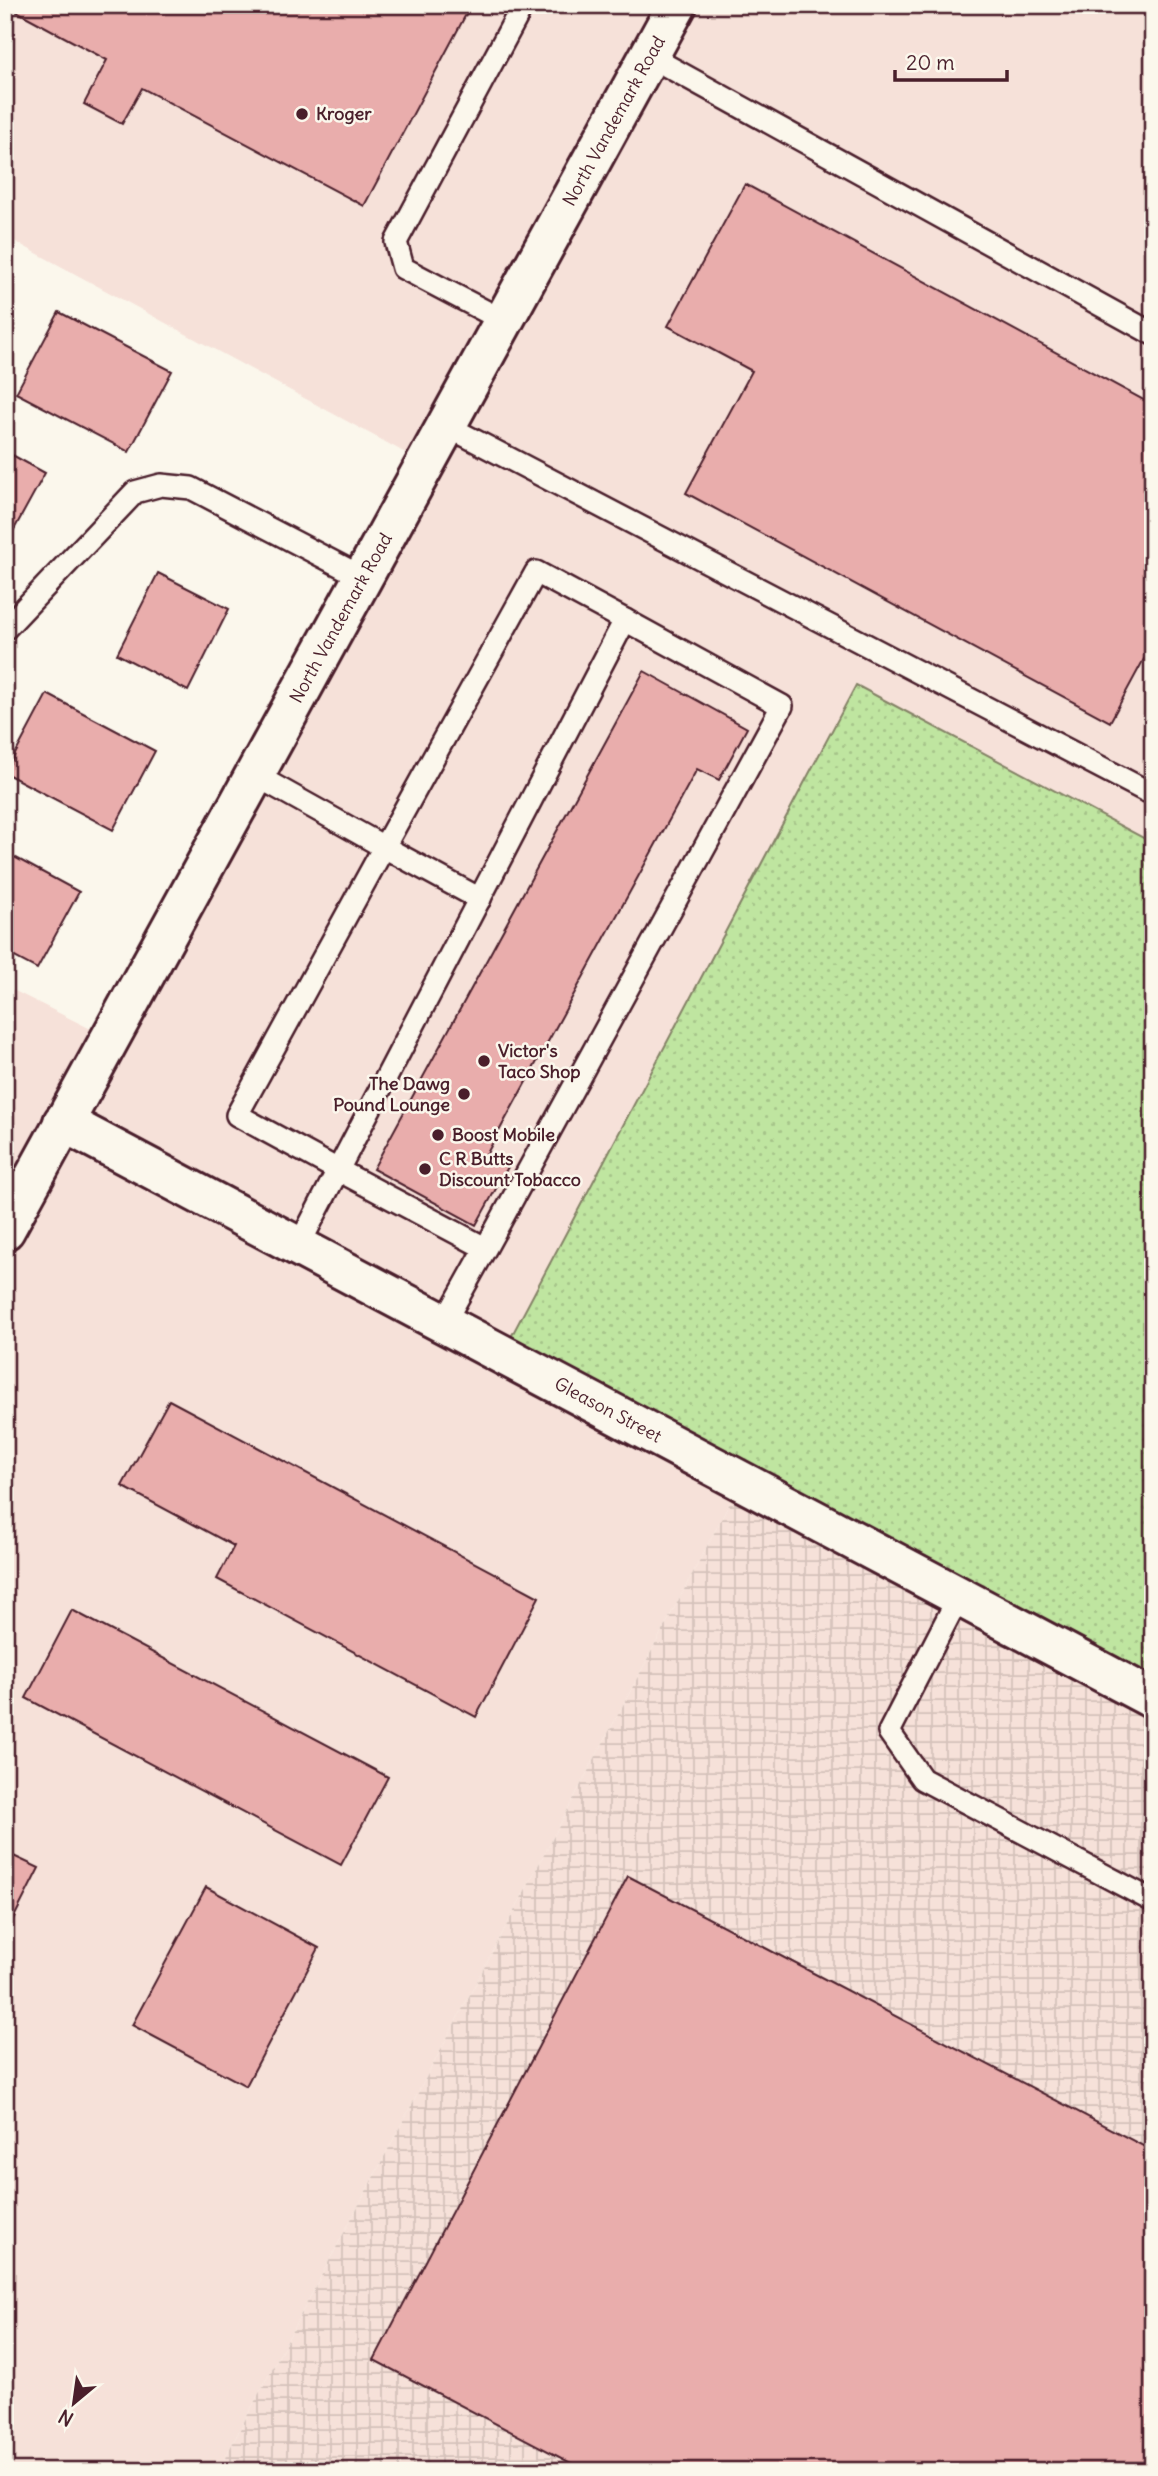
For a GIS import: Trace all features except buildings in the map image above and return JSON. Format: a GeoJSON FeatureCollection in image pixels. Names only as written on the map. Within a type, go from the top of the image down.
{"type":"FeatureCollection","features":[{"type":"Feature","properties":{"kind":"street","name":"North Vandemark Road"},"geometry":{"type":"LineString","coordinates":[[5,1230],[677,5]]}},
{"type":"Feature","properties":{"kind":"street","name":"Gleason Street"},"geometry":{"type":"LineString","coordinates":[[63,1122],[1153,1699]]}},
{"type":"Feature","properties":{"kind":"lane"},"geometry":{"type":"LineString","coordinates":[[504,321],[403,268],[396,242],[523,5]]}},
{"type":"Feature","properties":{"kind":"lane"},"geometry":{"type":"LineString","coordinates":[[649,56],[1153,334]]}},
{"type":"Feature","properties":{"kind":"lane"},"geometry":{"type":"LineString","coordinates":[[447,426],[1134,785],[1146,791],[1153,791]]}},
{"type":"Feature","properties":{"kind":"lane"},"geometry":{"type":"LineString","coordinates":[[9,620],[135,492],[161,485],[191,488],[364,578]]}},
{"type":"Feature","properties":{"kind":"lane"},"geometry":{"type":"LineString","coordinates":[[444,1323],[782,706],[536,572],[237,1115],[485,1248]]}},
{"type":"Feature","properties":{"kind":"lane"},"geometry":{"type":"LineString","coordinates":[[298,1247],[625,620]]}},
{"type":"Feature","properties":{"kind":"lane"},"geometry":{"type":"LineString","coordinates":[[255,775],[480,899]]}},
{"type":"Feature","properties":{"kind":"lane"},"geometry":{"type":"LineString","coordinates":[[959,1596],[889,1732],[922,1779],[1153,1902]]}},
{"type":"Feature","properties":{"kind":"shaded area"},"geometry":{"type":"Polygon","coordinates":[[[5,5],[1153,5],[1153,843],[856,685],[502,1354],[742,1480],[218,2471],[5,2471],[5,986],[109,1038],[426,464],[5,236],[5,5]]]}},
{"type":"Feature","properties":{"kind":"shaded area"},"geometry":{"type":"Polygon","coordinates":[[[742,1480],[1153,1699],[1153,2471],[218,2471],[742,1480]]]}},
{"type":"Feature","properties":{"kind":"green space"},"geometry":{"type":"Polygon","coordinates":[[[856,685],[1153,843],[1153,1699],[502,1354],[856,685]]]}},
{"type":"Feature","properties":{"kind":"place","name":"Kroger"},"geometry":{"type":"Point","coordinates":[302,114]}},
{"type":"Feature","properties":{"kind":"place","name":"Victor's Taco Shop"},"geometry":{"type":"Point","coordinates":[484,1061]}},
{"type":"Feature","properties":{"kind":"place","name":"The Dawg Pound Lounge"},"geometry":{"type":"Point","coordinates":[464,1094]}},
{"type":"Feature","properties":{"kind":"place","name":"Boost Mobile"},"geometry":{"type":"Point","coordinates":[438,1135]}},
{"type":"Feature","properties":{"kind":"place","name":"C R Butts Discount Tobacco"},"geometry":{"type":"Point","coordinates":[425,1169]}}]}
